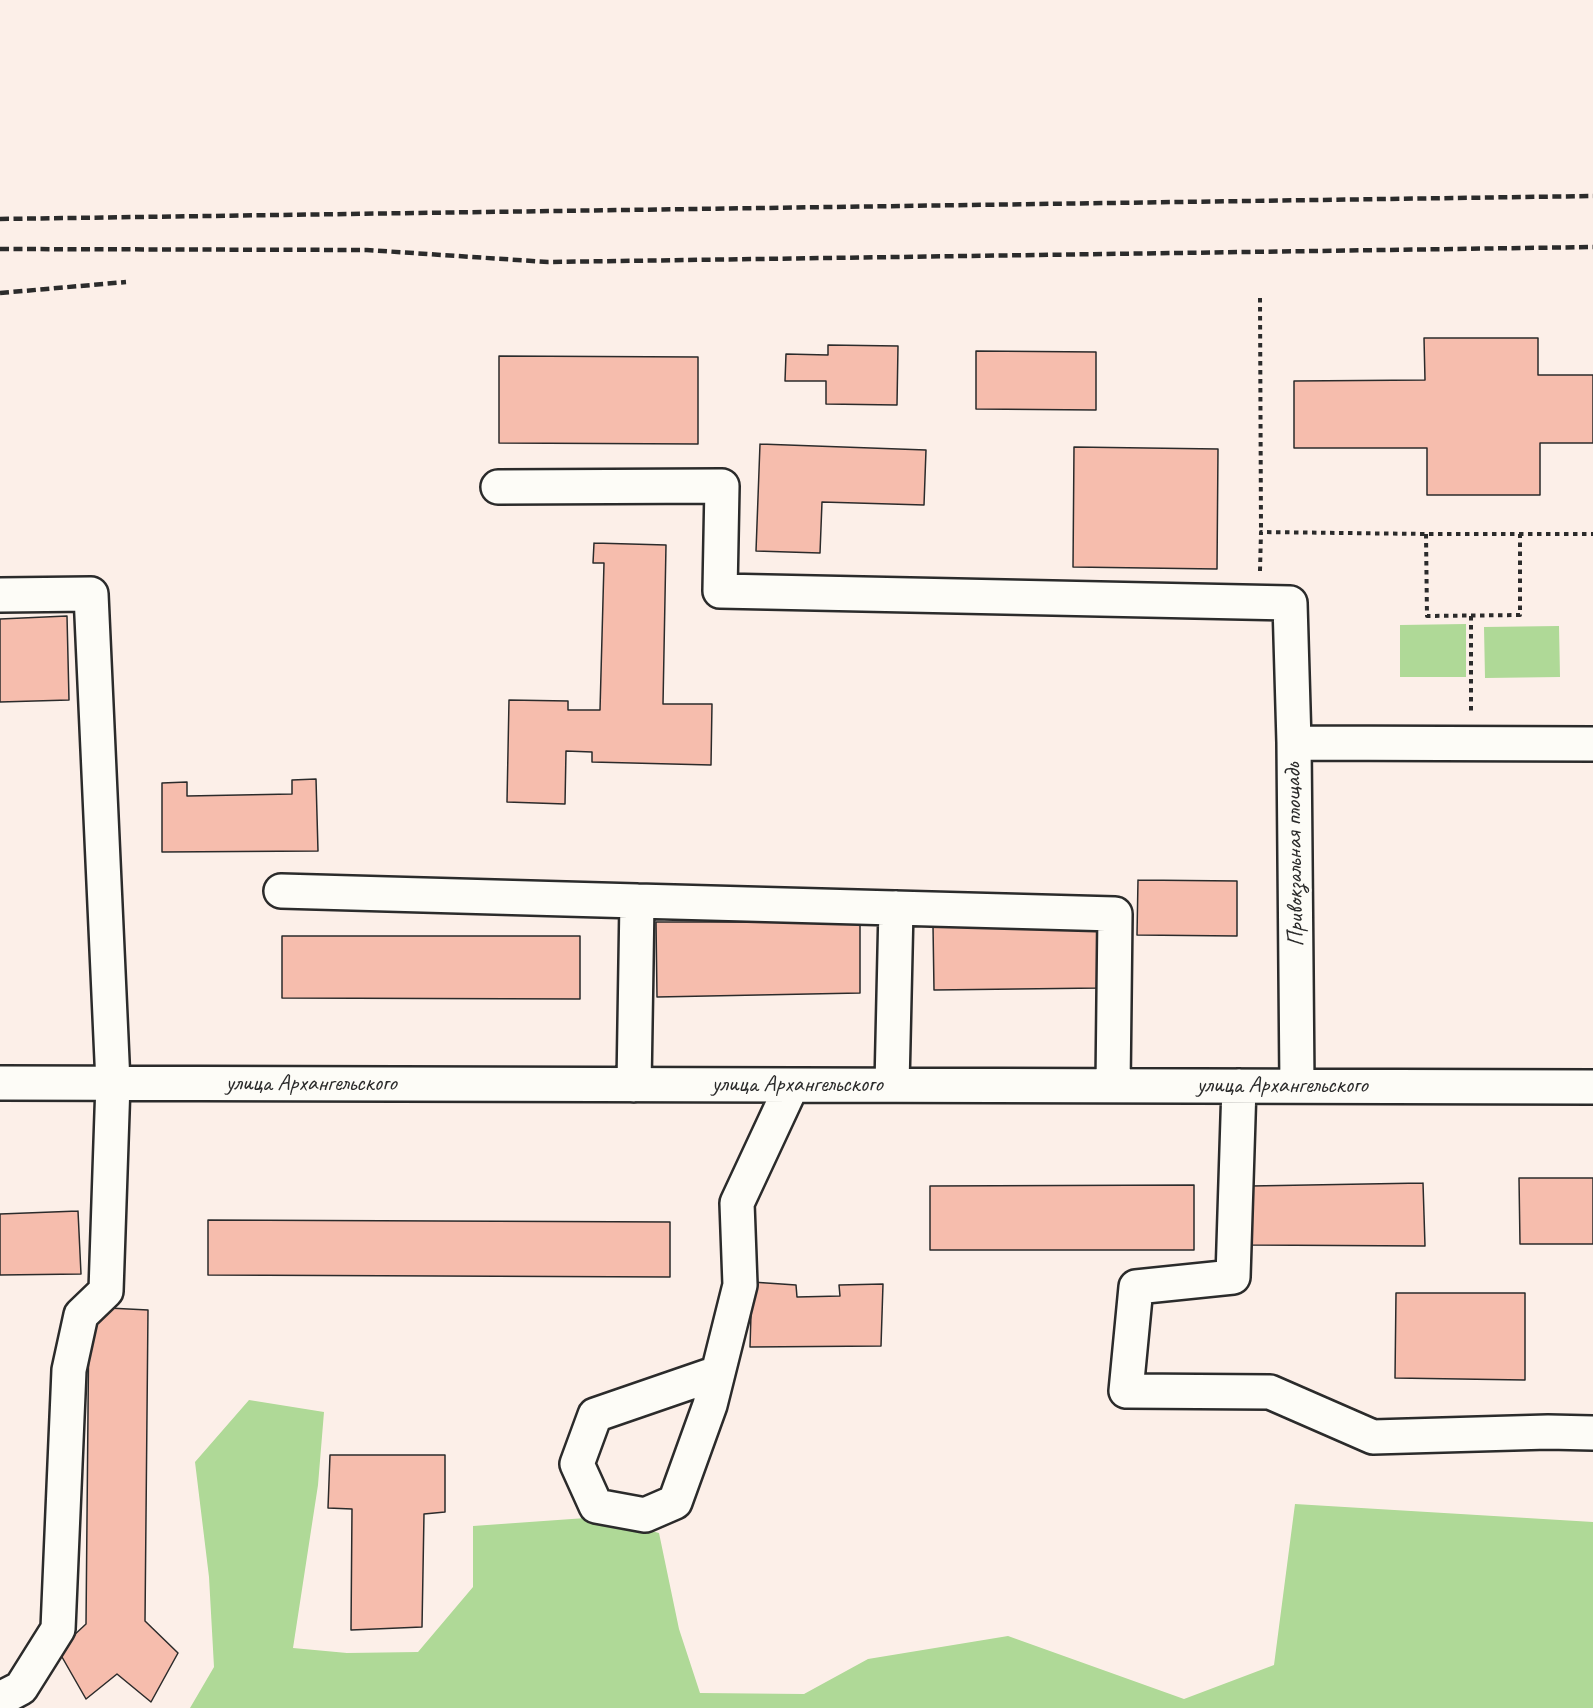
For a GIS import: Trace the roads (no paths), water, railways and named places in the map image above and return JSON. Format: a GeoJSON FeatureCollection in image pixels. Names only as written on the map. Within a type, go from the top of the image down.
{"type":"FeatureCollection","features":[{"type":"Feature","properties":{"kind":"street"},"geometry":{"type":"LineString","coordinates":[[498,487],[722,486],[720,591],[1290,603],[1294,743]]}},
{"type":"Feature","properties":{"kind":"street"},"geometry":{"type":"LineString","coordinates":[[0,595],[91,594],[113,1083],[106,1291],[81,1315],[69,1370],[58,1629],[21,1688],[0,1699]]}},
{"type":"Feature","properties":{"kind":"street","name":"Привокзальная площадь"},"geometry":{"type":"LineString","coordinates":[[1297,1086],[1294,743],[1593,744]]}},
{"type":"Feature","properties":{"kind":"street"},"geometry":{"type":"LineString","coordinates":[[281,891],[1115,914],[1113,1086]]}},
{"type":"Feature","properties":{"kind":"street"},"geometry":{"type":"LineString","coordinates":[[634,1085],[638,901]]}},
{"type":"Feature","properties":{"kind":"street"},"geometry":{"type":"LineString","coordinates":[[892,1085],[896,908]]}},
{"type":"Feature","properties":{"kind":"street","name":"улица Архангельского"},"geometry":{"type":"LineString","coordinates":[[0,1083],[1593,1087]]}},
{"type":"Feature","properties":{"kind":"street"},"geometry":{"type":"LineString","coordinates":[[717,1373],[595,1415],[578,1464],[596,1506],[645,1515],[675,1502],[710,1405],[740,1285],[737,1203],[792,1085]]}},
{"type":"Feature","properties":{"kind":"street"},"geometry":{"type":"LineString","coordinates":[[1239,1086],[1233,1277],[1136,1287],[1126,1391],[1270,1392],[1373,1437],[1548,1432],[1593,1433]]}},
{"type":"Feature","properties":{"kind":"railway"},"geometry":{"type":"LineString","coordinates":[[0,219],[1593,196]]}},
{"type":"Feature","properties":{"kind":"railway"},"geometry":{"type":"LineString","coordinates":[[0,249],[367,250],[548,262],[1593,247]]}},
{"type":"Feature","properties":{"kind":"railway"},"geometry":{"type":"LineString","coordinates":[[0,293],[126,282]]}}]}
